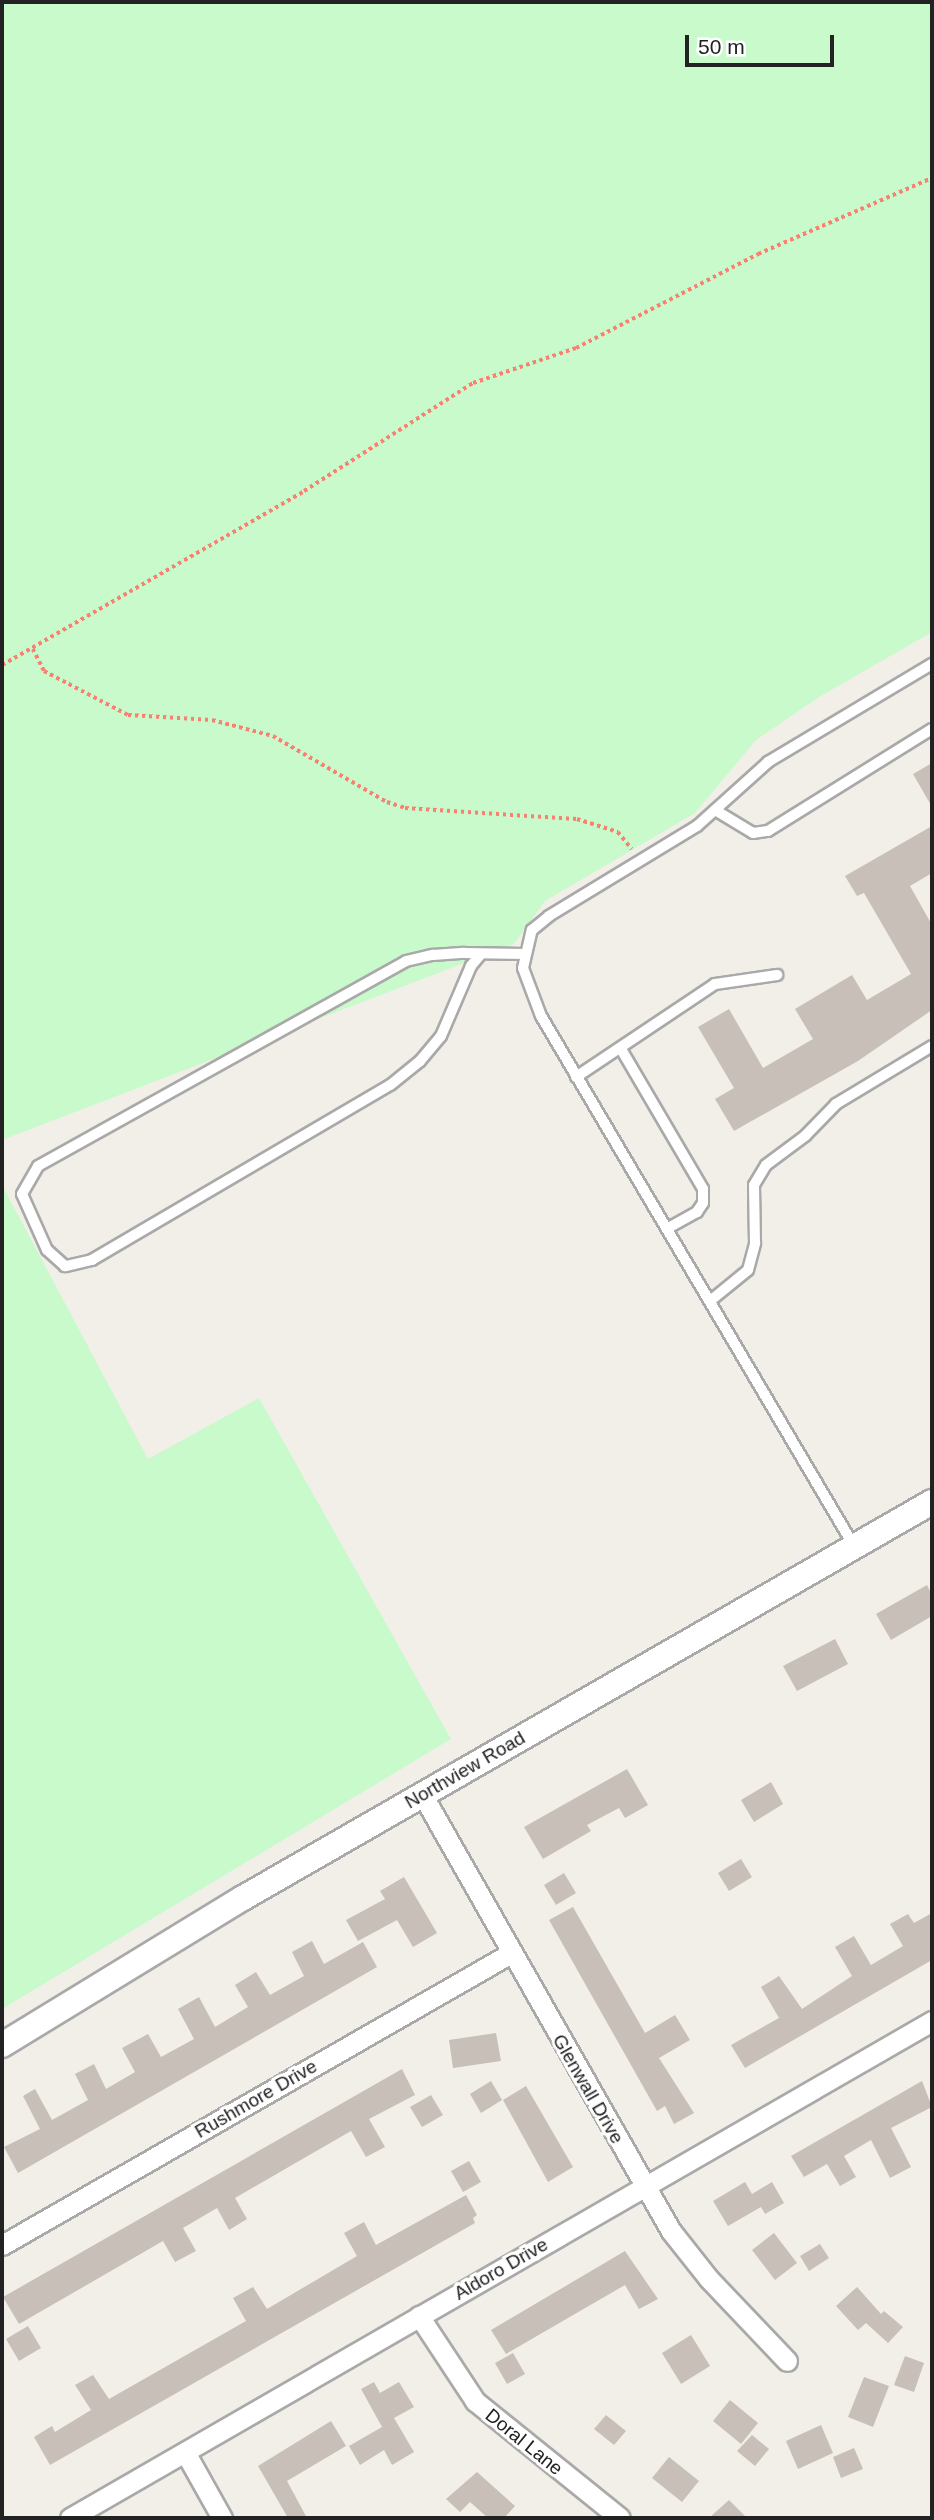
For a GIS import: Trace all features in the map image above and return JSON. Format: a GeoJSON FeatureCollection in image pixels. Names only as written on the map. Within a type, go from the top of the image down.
{"type":"FeatureCollection","features":[{"type":"Feature","properties":{"kind":"street","name":"Northview Road"},"geometry":{"type":"LineString","coordinates":[[2,2045],[422,1794],[932,1502]]}},
{"type":"Feature","properties":{"kind":"street","name":"Glenwall Drive"},"geometry":{"type":"LineString","coordinates":[[422,1794],[644,2187],[709,2279],[787,2361]]}},
{"type":"Feature","properties":{"kind":"street","name":"Rushmore Drive"},"geometry":{"type":"LineString","coordinates":[[2,2245],[511,1953]]}},
{"type":"Feature","properties":{"kind":"street","name":"Aldoro Drive"},"geometry":{"type":"LineString","coordinates":[[70,2518],[932,2021]]}},
{"type":"Feature","properties":{"kind":"street","name":"Doral Lane"},"geometry":{"type":"LineString","coordinates":[[419,2316],[475,2401],[620,2518]]}},
{"type":"Feature","properties":{"kind":"street"},"geometry":{"type":"LineString","coordinates":[[185,2452],[222,2518]]}},
{"type":"Feature","properties":{"kind":"lane"},"geometry":{"type":"LineString","coordinates":[[854,1547],[668,1228],[576,1077],[531,993],[523,968],[532,930],[549,916],[641,862],[715,810],[768,762],[932,664]]}},
{"type":"Feature","properties":{"kind":"lane"},"geometry":{"type":"LineString","coordinates":[[715,810],[753,833],[768,831],[932,729]]}},
{"type":"Feature","properties":{"kind":"lane"},"geometry":{"type":"LineString","coordinates":[[481,954],[471,966],[441,1036],[421,1061],[390,1085],[92,1260],[65,1266],[47,1250],[22,1194],[38,1166],[407,961],[481,954],[525,954]]}},
{"type":"Feature","properties":{"kind":"lane"},"geometry":{"type":"LineString","coordinates":[[576,1077],[715,984],[777,975]]}},
{"type":"Feature","properties":{"kind":"lane"},"geometry":{"type":"LineString","coordinates":[[710,1301],[748,1270],[755,1243],[754,1185],[766,1165],[805,1136],[836,1104],[932,1046]]}},
{"type":"Feature","properties":{"kind":"lane"},"geometry":{"type":"LineString","coordinates":[[621,1049],[703,1189],[703,1203],[697,1212],[668,1228]]}},
{"type":"Feature","properties":{"kind":"path"},"geometry":{"type":"LineString","coordinates":[[2,664],[33,649],[304,491],[473,383],[576,348],[758,254],[932,178]]}},
{"type":"Feature","properties":{"kind":"path"},"geometry":{"type":"LineString","coordinates":[[33,649],[44,671],[128,715],[212,720],[273,736],[359,789],[405,808],[490,811],[595,823],[618,832],[641,862]]}},
{"type":"Feature","properties":{"kind":"green space"},"geometry":{"type":"Polygon","coordinates":[[[2,2],[932,2],[932,632],[819,697],[756,740],[695,813],[545,901],[514,944],[2,1140],[2,2]]]}},
{"type":"Feature","properties":{"kind":"green space"},"geometry":{"type":"Polygon","coordinates":[[[2,1185],[148,1459],[259,1398],[451,1739],[2,2009],[2,1185]]]}},
{"type":"Feature","properties":{"kind":"building"},"geometry":{"type":"Polygon","coordinates":[[[932,763],[932,807],[913,774],[932,763]]]}},
{"type":"Feature","properties":{"kind":"building"},"geometry":{"type":"Polygon","coordinates":[[[932,826],[932,873],[910,886],[932,925],[932,1010],[858,1061],[734,1131],[715,1099],[734,1088],[698,1027],[729,1009],[763,1068],[813,1039],[795,1009],[852,975],[867,1000],[911,974],[864,893],[857,896],[845,876],[932,826]]]}},
{"type":"Feature","properties":{"kind":"building"},"geometry":{"type":"Polygon","coordinates":[[[927,1585],[932,1595],[932,1616],[891,1640],[876,1614],[927,1585]]]}},
{"type":"Feature","properties":{"kind":"building"},"geometry":{"type":"Polygon","coordinates":[[[835,1639],[848,1664],[797,1691],[783,1666],[835,1639]]]}},
{"type":"Feature","properties":{"kind":"building"},"geometry":{"type":"Polygon","coordinates":[[[627,1769],[648,1805],[625,1818],[619,1808],[587,1825],[591,1831],[543,1859],[524,1827],[627,1769]]]}},
{"type":"Feature","properties":{"kind":"building"},"geometry":{"type":"Polygon","coordinates":[[[771,1782],[783,1804],[754,1822],[741,1800],[771,1782]]]}},
{"type":"Feature","properties":{"kind":"building"},"geometry":{"type":"Polygon","coordinates":[[[741,1859],[752,1877],[729,1891],[718,1873],[741,1859]]]}},
{"type":"Feature","properties":{"kind":"building"},"geometry":{"type":"Polygon","coordinates":[[[564,1873],[576,1893],[556,1905],[544,1885],[564,1873]]]}},
{"type":"Feature","properties":{"kind":"building"},"geometry":{"type":"Polygon","coordinates":[[[404,1877],[437,1933],[413,1947],[397,1920],[358,1941],[346,1920],[385,1899],[380,1891],[404,1877]]]}},
{"type":"Feature","properties":{"kind":"building"},"geometry":{"type":"Polygon","coordinates":[[[573,1907],[645,2033],[675,2015],[690,2040],[659,2058],[694,2113],[674,2124],[665,2106],[657,2111],[549,1920],[573,1907]]]}},
{"type":"Feature","properties":{"kind":"building"},"geometry":{"type":"Polygon","coordinates":[[[932,1913],[932,1960],[745,2068],[731,2045],[779,2018],[761,1987],[779,1976],[802,2009],[852,1976],[835,1947],[854,1936],[871,1965],[903,1946],[890,1924],[908,1914],[914,1923],[932,1913]]]}},
{"type":"Feature","properties":{"kind":"building"},"geometry":{"type":"Polygon","coordinates":[[[312,1941],[324,1964],[363,1942],[377,1967],[18,2173],[4,2147],[40,2129],[23,2096],[35,2089],[52,2120],[88,2100],[75,2074],[94,2064],[106,2089],[135,2072],[122,2048],[148,2034],[161,2057],[194,2039],[178,2009],[199,1997],[215,2027],[248,2007],[235,1985],[256,1972],[270,1995],[304,1976],[292,1952],[312,1941]]]}},
{"type":"Feature","properties":{"kind":"building"},"geometry":{"type":"Polygon","coordinates":[[[496,2033],[501,2061],[453,2068],[449,2040],[496,2033]]]}},
{"type":"Feature","properties":{"kind":"building"},"geometry":{"type":"Polygon","coordinates":[[[402,2069],[415,2095],[369,2119],[385,2147],[366,2157],[351,2131],[235,2198],[247,2219],[229,2230],[217,2208],[183,2228],[196,2251],[175,2262],[163,2241],[19,2324],[3,2297],[402,2069]]]}},
{"type":"Feature","properties":{"kind":"building"},"geometry":{"type":"Polygon","coordinates":[[[491,2081],[502,2100],[481,2113],[470,2094],[491,2081]]]}},
{"type":"Feature","properties":{"kind":"building"},"geometry":{"type":"Polygon","coordinates":[[[922,2081],[932,2107],[891,2128],[911,2167],[890,2178],[871,2140],[844,2156],[856,2177],[840,2186],[827,2164],[804,2177],[791,2156],[922,2081]]]}},
{"type":"Feature","properties":{"kind":"building"},"geometry":{"type":"Polygon","coordinates":[[[526,2086],[573,2167],[548,2182],[503,2100],[526,2086]]]}},
{"type":"Feature","properties":{"kind":"building"},"geometry":{"type":"Polygon","coordinates":[[[431,2095],[443,2115],[422,2127],[410,2107],[431,2095]]]}},
{"type":"Feature","properties":{"kind":"building"},"geometry":{"type":"Polygon","coordinates":[[[469,2161],[481,2182],[463,2192],[451,2171],[469,2161]]]}},
{"type":"Feature","properties":{"kind":"building"},"geometry":{"type":"Polygon","coordinates":[[[745,2182],[752,2194],[772,2182],[784,2203],[765,2214],[761,2207],[728,2226],[713,2201],[745,2182]]]}},
{"type":"Feature","properties":{"kind":"building"},"geometry":{"type":"Polygon","coordinates":[[[466,2195],[477,2215],[473,2218],[475,2223],[50,2465],[34,2437],[52,2426],[55,2432],[91,2410],[75,2385],[93,2375],[109,2399],[246,2321],[233,2298],[253,2287],[267,2309],[357,2256],[344,2233],[364,2222],[376,2245],[466,2195]]]}},
{"type":"Feature","properties":{"kind":"building"},"geometry":{"type":"Polygon","coordinates":[[[774,2233],[797,2263],[775,2280],[752,2250],[774,2233]]]}},
{"type":"Feature","properties":{"kind":"building"},"geometry":{"type":"Polygon","coordinates":[[[820,2244],[829,2258],[809,2271],[800,2256],[820,2244]]]}},
{"type":"Feature","properties":{"kind":"building"},"geometry":{"type":"Polygon","coordinates":[[[625,2251],[658,2299],[639,2309],[625,2285],[506,2354],[491,2330],[625,2251]]]}},
{"type":"Feature","properties":{"kind":"building"},"geometry":{"type":"Polygon","coordinates":[[[857,2287],[881,2314],[884,2311],[903,2327],[888,2343],[866,2323],[858,2330],[836,2306],[857,2287]]]}},
{"type":"Feature","properties":{"kind":"building"},"geometry":{"type":"Polygon","coordinates":[[[28,2326],[41,2348],[19,2361],[6,2339],[28,2326]]]}},
{"type":"Feature","properties":{"kind":"building"},"geometry":{"type":"Polygon","coordinates":[[[691,2335],[710,2366],[681,2384],[662,2353],[691,2335]]]}},
{"type":"Feature","properties":{"kind":"building"},"geometry":{"type":"Polygon","coordinates":[[[513,2353],[525,2374],[507,2384],[495,2363],[513,2353]]]}},
{"type":"Feature","properties":{"kind":"building"},"geometry":{"type":"Polygon","coordinates":[[[905,2356],[924,2363],[914,2392],[894,2385],[905,2356]]]}},
{"type":"Feature","properties":{"kind":"building"},"geometry":{"type":"Polygon","coordinates":[[[864,2377],[889,2386],[873,2427],[848,2417],[864,2377]]]}},
{"type":"Feature","properties":{"kind":"building"},"geometry":{"type":"Polygon","coordinates":[[[374,2382],[380,2393],[399,2382],[414,2407],[394,2418],[414,2452],[392,2465],[384,2450],[360,2465],[349,2446],[382,2427],[361,2389],[374,2382]]]}},
{"type":"Feature","properties":{"kind":"building"},"geometry":{"type":"Polygon","coordinates":[[[730,2400],[758,2423],[741,2444],[713,2421],[730,2400]]]}},
{"type":"Feature","properties":{"kind":"building"},"geometry":{"type":"Polygon","coordinates":[[[606,2415],[626,2431],[614,2445],[594,2429],[606,2415]]]}},
{"type":"Feature","properties":{"kind":"building"},"geometry":{"type":"Polygon","coordinates":[[[331,2421],[346,2446],[287,2481],[307,2518],[288,2518],[258,2466],[331,2421]]]}},
{"type":"Feature","properties":{"kind":"building"},"geometry":{"type":"Polygon","coordinates":[[[821,2425],[833,2453],[798,2469],[786,2441],[821,2425]]]}},
{"type":"Feature","properties":{"kind":"building"},"geometry":{"type":"Polygon","coordinates":[[[752,2435],[769,2449],[755,2466],[737,2451],[752,2435]]]}},
{"type":"Feature","properties":{"kind":"building"},"geometry":{"type":"Polygon","coordinates":[[[854,2448],[863,2469],[841,2478],[833,2457],[854,2448]]]}},
{"type":"Feature","properties":{"kind":"building"},"geometry":{"type":"Polygon","coordinates":[[[669,2457],[699,2481],[682,2502],[652,2478],[669,2457]]]}},
{"type":"Feature","properties":{"kind":"building"},"geometry":{"type":"Polygon","coordinates":[[[477,2472],[515,2506],[504,2518],[488,2518],[470,2502],[460,2512],[446,2499],[477,2472]]]}},
{"type":"Feature","properties":{"kind":"building"},"geometry":{"type":"Polygon","coordinates":[[[729,2500],[747,2518],[709,2518],[729,2500]]]}}]}
